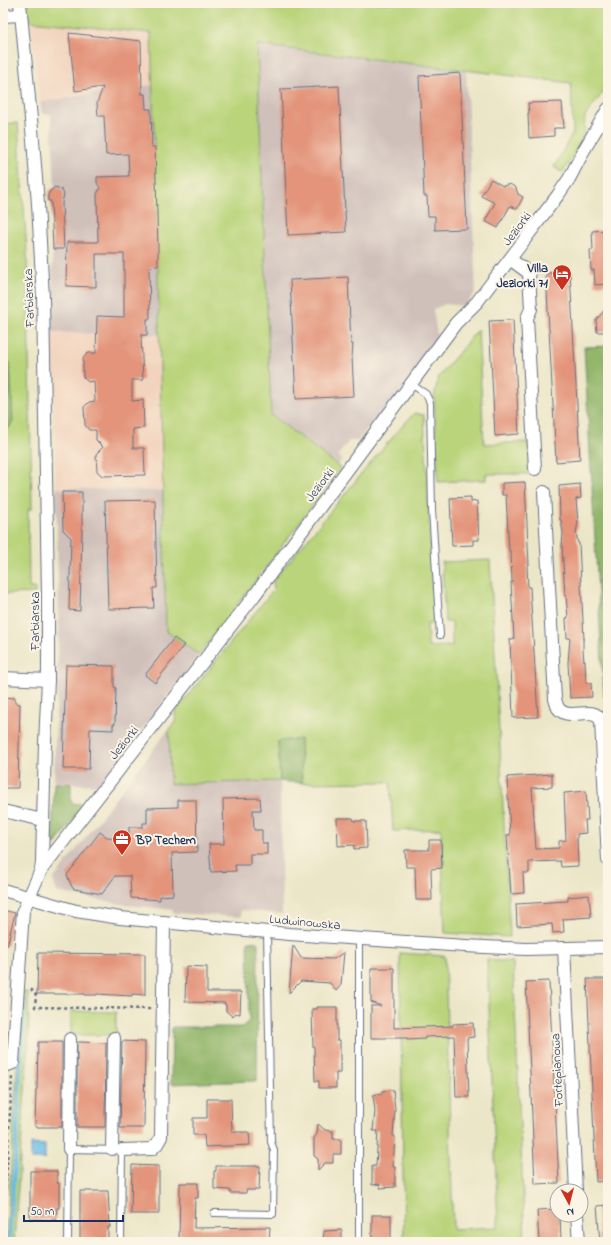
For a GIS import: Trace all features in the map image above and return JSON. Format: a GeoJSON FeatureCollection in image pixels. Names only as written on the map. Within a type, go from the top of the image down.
{"type":"FeatureCollection","features":[{"type":"Feature","properties":{"kind":"street"},"geometry":{"type":"LineString","coordinates":[[3,16],[20,9]]}},
{"type":"Feature","properties":{"kind":"street","name":"Farbiarska"},"geometry":{"type":"LineString","coordinates":[[8,1064],[23,911],[41,870],[44,743],[48,680],[48,594],[42,290],[38,197],[20,9]]}},
{"type":"Feature","properties":{"kind":"street","name":"Jeziorki"},"geometry":{"type":"LineString","coordinates":[[41,870],[254,596],[456,323],[477,302],[519,248],[569,179],[608,109]]}},
{"type":"Feature","properties":{"kind":"street"},"geometry":{"type":"LineString","coordinates":[[510,259],[529,273],[531,309],[526,318],[535,469]]}},
{"type":"Feature","properties":{"kind":"street"},"geometry":{"type":"LineString","coordinates":[[544,492],[555,699],[558,708],[562,712],[568,714],[594,714],[597,715],[601,721],[608,860]]}},
{"type":"Feature","properties":{"kind":"street"},"geometry":{"type":"LineString","coordinates":[[3,678],[48,680]]}},
{"type":"Feature","properties":{"kind":"street"},"geometry":{"type":"LineString","coordinates":[[3,811],[43,820]]}},
{"type":"Feature","properties":{"kind":"street","name":"Ludwinowska"},"geometry":{"type":"LineString","coordinates":[[3,890],[76,911],[120,918],[267,932],[359,940],[526,949],[608,947]]}},
{"type":"Feature","properties":{"kind":"street"},"geometry":{"type":"LineString","coordinates":[[114,1038],[117,1150],[152,1149],[161,1137],[164,922]]}},
{"type":"Feature","properties":{"kind":"street","name":"Fortepianowa"},"geometry":{"type":"LineString","coordinates":[[564,948],[576,1183]]}},
{"type":"Feature","properties":{"kind":"street"},"geometry":{"type":"LineString","coordinates":[[69,1149],[70,1039]]}},
{"type":"Feature","properties":{"kind":"street"},"geometry":{"type":"LineString","coordinates":[[578,1223],[579,1242]]}},
{"type":"Feature","properties":{"kind":"lane"},"geometry":{"type":"LineString","coordinates":[[411,384],[426,394],[430,403],[432,510],[440,635]]}},
{"type":"Feature","properties":{"kind":"lane"},"geometry":{"type":"LineString","coordinates":[[214,1214],[274,1214],[274,1150],[271,1142],[267,932]]}},
{"type":"Feature","properties":{"kind":"lane"},"geometry":{"type":"LineString","coordinates":[[359,940],[359,1242]]}},
{"type":"Feature","properties":{"kind":"lane"},"geometry":{"type":"LineString","coordinates":[[68,1242],[69,1149],[117,1150],[121,1242]]}},
{"type":"Feature","properties":{"kind":"path"},"geometry":{"type":"LineString","coordinates":[[31,984],[31,990],[36,995],[35,1007],[153,1009]]}},
{"type":"Feature","properties":{"kind":"path"},"geometry":{"type":"LineString","coordinates":[[3,1236],[8,1064]]}},
{"type":"Feature","properties":{"kind":"shaded area"},"geometry":{"type":"Polygon","coordinates":[[[30,21],[151,33],[153,85],[40,102],[30,21]]]}},
{"type":"Feature","properties":{"kind":"shaded area"},"geometry":{"type":"Polygon","coordinates":[[[257,45],[466,70],[476,291],[465,306],[446,304],[433,309],[438,341],[377,421],[373,421],[358,441],[349,441],[338,455],[341,458],[340,463],[337,465],[271,415],[257,45]]]}},
{"type":"Feature","properties":{"kind":"shaded area"},"geometry":{"type":"Polygon","coordinates":[[[153,85],[159,335],[51,332],[53,249],[51,201],[48,201],[48,195],[49,191],[55,187],[51,114],[42,114],[40,102],[153,85]]]}},
{"type":"Feature","properties":{"kind":"shaded area"},"geometry":{"type":"Polygon","coordinates":[[[51,332],[159,335],[163,491],[56,488],[51,332]]]}},
{"type":"Feature","properties":{"kind":"shaded area"},"geometry":{"type":"Polygon","coordinates":[[[56,488],[163,491],[166,631],[199,655],[99,785],[54,783],[59,626],[56,488]]]}},
{"type":"Feature","properties":{"kind":"shaded area"},"geometry":{"type":"Polygon","coordinates":[[[169,729],[171,784],[280,781],[282,914],[241,910],[241,917],[173,913],[172,910],[121,904],[57,892],[53,880],[169,729]]]}},
{"type":"Feature","properties":{"kind":"green space"},"geometry":{"type":"Polygon","coordinates":[[[27,3],[608,3],[608,86],[585,116],[584,133],[581,142],[562,172],[554,167],[573,132],[571,83],[257,45],[271,415],[341,468],[199,655],[166,631],[151,33],[30,21],[27,3]]]}},
{"type":"Feature","properties":{"kind":"green space"},"geometry":{"type":"Polygon","coordinates":[[[18,123],[27,253],[32,509],[28,509],[29,588],[35,588],[35,593],[3,594],[3,431],[9,428],[10,363],[3,354],[3,124],[18,123]]]}},
{"type":"Feature","properties":{"kind":"green space"},"geometry":{"type":"Polygon","coordinates":[[[478,329],[484,444],[529,442],[531,474],[486,474],[486,480],[438,482],[434,397],[438,378],[478,329]]]}},
{"type":"Feature","properties":{"kind":"green space"},"geometry":{"type":"Polygon","coordinates":[[[608,346],[608,696],[604,697],[584,347],[608,346]]]}},
{"type":"Feature","properties":{"kind":"green space"},"geometry":{"type":"Polygon","coordinates":[[[3,354],[10,363],[13,421],[9,428],[3,431],[3,354]]]}},
{"type":"Feature","properties":{"kind":"green space"},"geometry":{"type":"Polygon","coordinates":[[[414,413],[424,415],[434,624],[427,624],[428,647],[452,646],[452,622],[445,622],[442,562],[490,560],[510,937],[445,933],[441,829],[393,831],[390,782],[302,783],[300,740],[278,742],[280,781],[170,784],[169,729],[176,721],[175,712],[274,589],[273,581],[377,455],[414,413]]]}},
{"type":"Feature","properties":{"kind":"green space"},"geometry":{"type":"Polygon","coordinates":[[[300,739],[302,783],[280,781],[278,741],[300,739]]]}},
{"type":"Feature","properties":{"kind":"green space"},"geometry":{"type":"Polygon","coordinates":[[[54,783],[71,784],[71,803],[86,804],[55,844],[52,844],[54,783]]]}},
{"type":"Feature","properties":{"kind":"green space"},"geometry":{"type":"Polygon","coordinates":[[[248,941],[258,942],[257,1081],[171,1084],[172,1027],[242,1027],[249,1021],[248,941]]]}},
{"type":"Feature","properties":{"kind":"green space"},"geometry":{"type":"Polygon","coordinates":[[[400,953],[445,956],[453,1229],[498,1227],[487,960],[513,962],[525,1242],[404,1242],[400,953]]]}},
{"type":"Feature","properties":{"kind":"green space"},"geometry":{"type":"Polygon","coordinates":[[[22,992],[28,992],[29,1034],[14,1242],[6,1242],[22,992]]]}},
{"type":"Feature","properties":{"kind":"green space"},"geometry":{"type":"Polygon","coordinates":[[[71,1011],[116,1012],[116,1035],[71,1035],[71,1011]]]}},
{"type":"Feature","properties":{"kind":"green space"},"geometry":{"type":"Polygon","coordinates":[[[3,1069],[7,1071],[3,1126],[3,1069]]]}},
{"type":"Feature","properties":{"kind":"water"},"geometry":{"type":"Polygon","coordinates":[[[31,1144],[45,1145],[45,1159],[31,1159],[31,1144]]]}},
{"type":"Feature","properties":{"kind":"building"},"geometry":{"type":"Polygon","coordinates":[[[69,33],[141,41],[142,94],[145,94],[146,109],[151,109],[152,147],[155,147],[158,248],[158,266],[149,267],[150,319],[147,319],[147,335],[141,335],[143,380],[132,380],[132,401],[143,400],[144,428],[133,429],[133,448],[144,448],[145,475],[102,476],[97,471],[96,454],[103,447],[96,440],[96,430],[89,430],[85,425],[84,407],[89,402],[95,401],[94,381],[88,382],[83,377],[83,358],[88,353],[96,353],[97,316],[124,317],[124,254],[96,254],[96,287],[66,286],[67,242],[98,242],[97,194],[100,188],[97,183],[97,177],[129,176],[128,154],[106,155],[104,116],[98,116],[97,103],[103,87],[75,91],[69,33]]]}},
{"type":"Feature","properties":{"kind":"building"},"geometry":{"type":"Polygon","coordinates":[[[460,73],[467,229],[435,230],[435,216],[428,216],[427,196],[424,196],[419,76],[460,73]]]}},
{"type":"Feature","properties":{"kind":"building"},"geometry":{"type":"Polygon","coordinates":[[[339,86],[346,232],[288,235],[281,89],[339,86]]]}},
{"type":"Feature","properties":{"kind":"building"},"geometry":{"type":"Polygon","coordinates":[[[562,102],[564,128],[554,128],[554,136],[529,138],[528,103],[562,102]]]}},
{"type":"Feature","properties":{"kind":"building"},"geometry":{"type":"Polygon","coordinates":[[[491,179],[503,186],[510,184],[516,188],[518,194],[523,197],[517,209],[510,206],[498,228],[485,221],[495,203],[481,196],[491,179]]]}},
{"type":"Feature","properties":{"kind":"building"},"geometry":{"type":"Polygon","coordinates":[[[55,187],[61,189],[64,194],[62,203],[64,249],[53,249],[51,201],[48,201],[48,195],[55,187]]]}},
{"type":"Feature","properties":{"kind":"building"},"geometry":{"type":"Polygon","coordinates":[[[606,230],[606,236],[608,236],[608,284],[595,285],[594,270],[591,270],[590,250],[593,250],[592,231],[606,230]]]}},
{"type":"Feature","properties":{"kind":"building"},"geometry":{"type":"Polygon","coordinates":[[[570,272],[580,460],[556,462],[546,273],[570,272]]]}},
{"type":"Feature","properties":{"kind":"building"},"geometry":{"type":"Polygon","coordinates":[[[348,277],[351,344],[353,344],[352,357],[354,396],[296,399],[290,280],[348,277]]]}},
{"type":"Feature","properties":{"kind":"building"},"geometry":{"type":"Polygon","coordinates":[[[608,306],[608,332],[597,332],[596,320],[608,306]]]}},
{"type":"Feature","properties":{"kind":"building"},"geometry":{"type":"Polygon","coordinates":[[[513,320],[519,434],[495,436],[489,321],[513,320]]]}},
{"type":"Feature","properties":{"kind":"building"},"geometry":{"type":"Polygon","coordinates":[[[525,482],[529,565],[527,565],[528,587],[530,587],[538,717],[513,718],[510,639],[514,639],[511,551],[509,551],[506,495],[502,495],[502,483],[525,482]]]}},
{"type":"Feature","properties":{"kind":"building"},"geometry":{"type":"Polygon","coordinates":[[[580,484],[581,498],[576,499],[578,523],[576,532],[579,543],[584,639],[583,650],[586,683],[591,683],[592,697],[570,698],[568,663],[570,638],[567,638],[566,618],[568,618],[565,596],[562,545],[563,533],[560,520],[559,486],[580,484]]]}},
{"type":"Feature","properties":{"kind":"building"},"geometry":{"type":"Polygon","coordinates":[[[62,492],[82,492],[80,611],[69,610],[71,538],[63,530],[62,492]]]}},
{"type":"Feature","properties":{"kind":"building"},"geometry":{"type":"Polygon","coordinates":[[[471,497],[471,502],[477,501],[479,540],[473,540],[473,545],[452,546],[450,498],[471,497]]]}},
{"type":"Feature","properties":{"kind":"building"},"geometry":{"type":"Polygon","coordinates":[[[155,500],[157,588],[153,588],[154,608],[108,609],[105,501],[155,500]]]}},
{"type":"Feature","properties":{"kind":"building"},"geometry":{"type":"Polygon","coordinates":[[[174,638],[184,645],[155,683],[145,675],[174,638]]]}},
{"type":"Feature","properties":{"kind":"building"},"geometry":{"type":"Polygon","coordinates":[[[66,665],[114,666],[114,687],[116,688],[115,724],[113,724],[113,730],[90,729],[89,769],[63,769],[66,665]]]}},
{"type":"Feature","properties":{"kind":"building"},"geometry":{"type":"Polygon","coordinates":[[[3,697],[15,698],[15,703],[20,704],[18,788],[3,788],[3,697]]]}},
{"type":"Feature","properties":{"kind":"building"},"geometry":{"type":"Polygon","coordinates":[[[552,774],[552,787],[532,788],[536,849],[559,848],[559,841],[566,840],[564,793],[586,791],[588,820],[585,820],[586,833],[577,834],[578,866],[561,867],[560,861],[529,862],[529,873],[523,873],[524,893],[511,894],[507,835],[510,835],[507,777],[552,774]]]}},
{"type":"Feature","properties":{"kind":"building"},"geometry":{"type":"Polygon","coordinates":[[[260,798],[261,810],[253,810],[254,830],[262,830],[262,843],[267,843],[267,854],[250,854],[250,865],[235,865],[236,871],[211,872],[209,844],[224,844],[223,799],[260,798]]]}},
{"type":"Feature","properties":{"kind":"building"},"geometry":{"type":"Polygon","coordinates":[[[178,800],[196,800],[197,852],[172,853],[173,895],[160,896],[160,900],[131,898],[130,876],[115,876],[102,894],[74,889],[72,887],[67,875],[100,832],[115,841],[129,841],[129,827],[143,827],[143,823],[147,823],[147,808],[178,807],[178,800]]]}},
{"type":"Feature","properties":{"kind":"building"},"geometry":{"type":"Polygon","coordinates":[[[337,818],[353,818],[354,821],[366,821],[367,848],[354,849],[354,845],[338,846],[337,818]]]}},
{"type":"Feature","properties":{"kind":"building"},"geometry":{"type":"Polygon","coordinates":[[[429,840],[441,840],[442,868],[431,869],[432,900],[416,900],[415,867],[406,867],[405,850],[429,850],[429,840]]]}},
{"type":"Feature","properties":{"kind":"building"},"geometry":{"type":"Polygon","coordinates":[[[589,895],[591,917],[563,919],[564,932],[553,933],[552,924],[517,926],[516,904],[568,901],[568,897],[589,895]]]}},
{"type":"Feature","properties":{"kind":"building"},"geometry":{"type":"Polygon","coordinates":[[[3,910],[15,913],[7,946],[3,946],[3,910]]]}},
{"type":"Feature","properties":{"kind":"building"},"geometry":{"type":"Polygon","coordinates":[[[293,945],[301,958],[334,959],[344,952],[341,985],[336,991],[330,983],[301,981],[289,993],[293,945]]]}},
{"type":"Feature","properties":{"kind":"building"},"geometry":{"type":"Polygon","coordinates":[[[38,953],[145,954],[145,995],[37,994],[38,953]]]}},
{"type":"Feature","properties":{"kind":"building"},"geometry":{"type":"Polygon","coordinates":[[[186,966],[207,967],[207,992],[241,992],[240,1014],[236,1013],[233,1017],[226,1011],[225,1003],[185,1002],[186,966]]]}},
{"type":"Feature","properties":{"kind":"building"},"geometry":{"type":"Polygon","coordinates":[[[371,968],[394,968],[394,1028],[453,1026],[453,1024],[473,1023],[474,1037],[467,1038],[469,1097],[456,1097],[454,1036],[425,1037],[425,1039],[407,1040],[407,1038],[371,1038],[371,1006],[381,1006],[371,1002],[371,968]]]}},
{"type":"Feature","properties":{"kind":"building"},"geometry":{"type":"Polygon","coordinates":[[[587,979],[608,979],[608,1181],[596,1182],[587,979]]]}},
{"type":"Feature","properties":{"kind":"building"},"geometry":{"type":"Polygon","coordinates":[[[549,981],[559,1183],[535,1184],[526,982],[549,981]]]}},
{"type":"Feature","properties":{"kind":"building"},"geometry":{"type":"Polygon","coordinates":[[[317,1007],[337,1007],[337,1040],[340,1040],[340,1073],[336,1073],[336,1088],[319,1088],[319,1081],[315,1081],[312,1009],[317,1009],[317,1007]]]}},
{"type":"Feature","properties":{"kind":"building"},"geometry":{"type":"Polygon","coordinates":[[[122,1041],[145,1042],[144,1128],[120,1128],[122,1041]]]}},
{"type":"Feature","properties":{"kind":"building"},"geometry":{"type":"Polygon","coordinates":[[[38,1042],[62,1042],[62,1127],[35,1127],[38,1042]]]}},
{"type":"Feature","properties":{"kind":"building"},"geometry":{"type":"Polygon","coordinates":[[[77,1043],[106,1043],[105,1127],[77,1127],[77,1043]]]}},
{"type":"Feature","properties":{"kind":"building"},"geometry":{"type":"Polygon","coordinates":[[[393,1090],[395,1109],[393,1167],[395,1167],[395,1187],[380,1188],[380,1184],[372,1185],[372,1166],[376,1166],[378,1131],[373,1131],[375,1111],[373,1095],[382,1094],[382,1091],[393,1090]]]}},
{"type":"Feature","properties":{"kind":"building"},"geometry":{"type":"Polygon","coordinates":[[[207,1099],[231,1099],[232,1132],[249,1132],[250,1145],[205,1147],[204,1135],[193,1135],[193,1118],[207,1118],[207,1099]]]}},
{"type":"Feature","properties":{"kind":"building"},"geometry":{"type":"Polygon","coordinates":[[[318,1124],[325,1130],[333,1131],[333,1139],[341,1139],[341,1154],[333,1154],[333,1163],[325,1163],[318,1170],[318,1159],[314,1156],[314,1138],[317,1134],[318,1124]]]}},
{"type":"Feature","properties":{"kind":"building"},"geometry":{"type":"Polygon","coordinates":[[[132,1165],[159,1166],[159,1214],[131,1214],[132,1165]]]}},
{"type":"Feature","properties":{"kind":"building"},"geometry":{"type":"Polygon","coordinates":[[[216,1166],[260,1166],[259,1190],[246,1190],[246,1193],[230,1193],[230,1190],[214,1189],[214,1171],[216,1171],[216,1166]]]}},
{"type":"Feature","properties":{"kind":"building"},"geometry":{"type":"Polygon","coordinates":[[[30,1171],[57,1171],[57,1183],[59,1183],[59,1208],[57,1208],[56,1220],[30,1219],[30,1171]]]}},
{"type":"Feature","properties":{"kind":"building"},"geometry":{"type":"Polygon","coordinates":[[[180,1183],[198,1183],[198,1198],[195,1198],[194,1228],[270,1227],[269,1242],[179,1242],[180,1183]]]}},
{"type":"Feature","properties":{"kind":"building"},"geometry":{"type":"Polygon","coordinates":[[[80,1191],[108,1191],[110,1227],[108,1227],[108,1240],[80,1239],[80,1191]]]}},
{"type":"Feature","properties":{"kind":"building"},"geometry":{"type":"Polygon","coordinates":[[[608,1205],[608,1242],[600,1242],[597,1206],[608,1205]]]}},
{"type":"Feature","properties":{"kind":"building"},"geometry":{"type":"Polygon","coordinates":[[[549,1209],[549,1223],[560,1223],[561,1242],[539,1242],[537,1210],[549,1209]]]}},
{"type":"Feature","properties":{"kind":"building"},"geometry":{"type":"Polygon","coordinates":[[[372,1215],[391,1215],[391,1242],[372,1242],[372,1215]]]}},
{"type":"Feature","properties":{"kind":"building"},"geometry":{"type":"Polygon","coordinates":[[[342,1230],[342,1242],[323,1242],[324,1231],[342,1230]]]}},
{"type":"Feature","properties":{"kind":"waterway"},"geometry":{"type":"LineString","coordinates":[[9,1242],[16,1149],[24,1000]]}},
{"type":"Feature","properties":{"kind":"place","name":"Villa Jeziorki 71"},"geometry":{"type":"Point","coordinates":[562,291]}},
{"type":"Feature","properties":{"kind":"place","name":"BP Techem"},"geometry":{"type":"Point","coordinates":[122,856]}}]}
